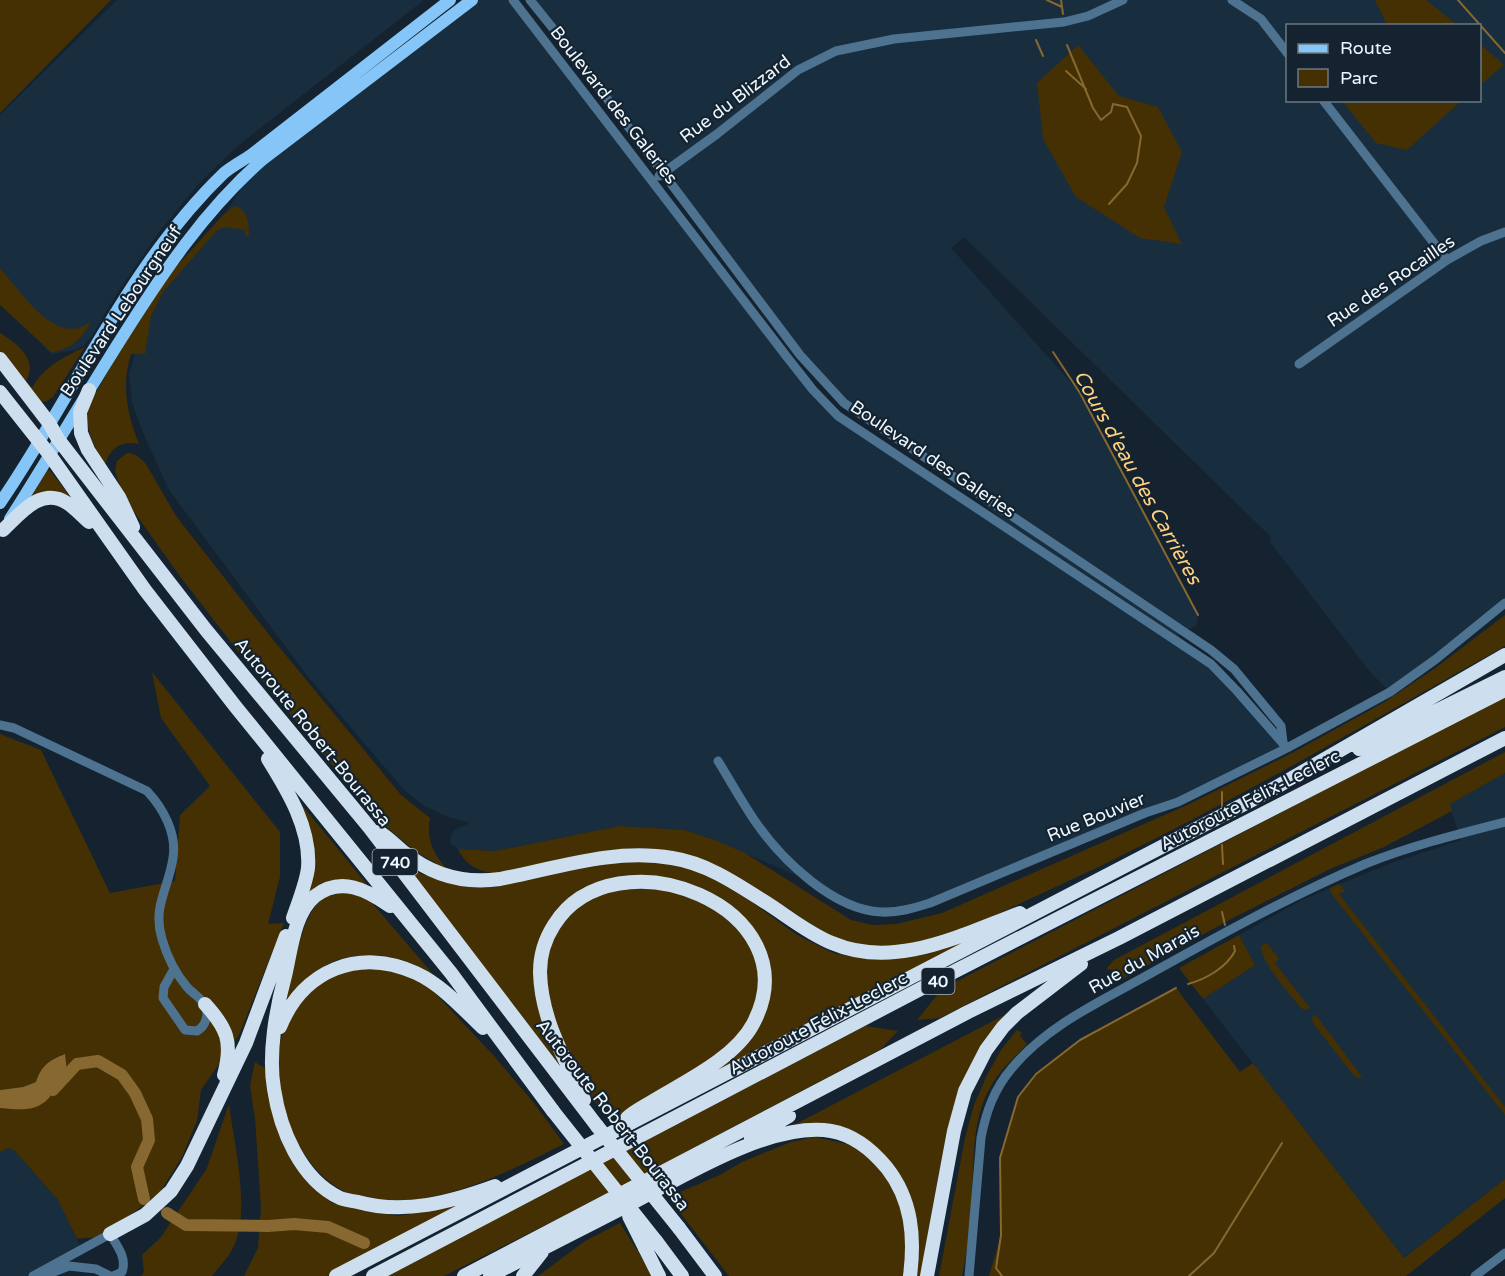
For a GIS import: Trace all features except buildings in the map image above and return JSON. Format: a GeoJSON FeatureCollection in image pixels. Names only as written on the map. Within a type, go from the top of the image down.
{"type":"FeatureCollection","features":[{"type":"Feature","properties":{"kind":"highway","name":"Autoroute Robert-Bourassa"},"geometry":{"type":"LineString","coordinates":[[0,359],[147,555],[369,827],[579,1097],[597,1126],[717,1276]]}},
{"type":"Feature","properties":{"kind":"highway"},"geometry":{"type":"LineString","coordinates":[[88,390],[80,412],[81,433],[88,450],[119,497],[147,555]]}},
{"type":"Feature","properties":{"kind":"highway"},"geometry":{"type":"LineString","coordinates":[[0,392],[49,454]]}},
{"type":"Feature","properties":{"kind":"highway","name":"740"},"geometry":{"type":"LineString","coordinates":[[49,454],[107,538],[235,706],[451,974],[510,1055],[614,1188],[650,1245]]}},
{"type":"Feature","properties":{"kind":"highway"},"geometry":{"type":"LineString","coordinates":[[2,532],[32,502],[50,498],[66,502],[107,538]]}},
{"type":"Feature","properties":{"kind":"highway"},"geometry":{"type":"LineString","coordinates":[[336,1276],[1274,789],[1505,655]]}},
{"type":"Feature","properties":{"kind":"highway"},"geometry":{"type":"LineString","coordinates":[[1274,789],[1505,677]]}},
{"type":"Feature","properties":{"kind":"highway","name":"Autoroute Félix-Leclerc"},"geometry":{"type":"LineString","coordinates":[[373,1276],[926,986],[1505,690]]}},
{"type":"Feature","properties":{"kind":"highway"},"geometry":{"type":"LineString","coordinates":[[110,1234],[145,1215],[171,1191],[187,1166],[246,1042],[296,911],[308,870],[307,850],[288,791],[235,706]]}},
{"type":"Feature","properties":{"kind":"highway","name":"40"},"geometry":{"type":"LineString","coordinates":[[464,1276],[968,1012],[1119,938],[1505,738]]}},
{"type":"Feature","properties":{"kind":"highway"},"geometry":{"type":"LineString","coordinates":[[369,827],[382,833],[423,866],[439,874],[458,879],[483,881],[500,879],[617,855],[673,858],[708,869],[740,886],[830,943],[866,952],[913,951],[935,945],[1073,894]]}},
{"type":"Feature","properties":{"kind":"highway"},"geometry":{"type":"LineString","coordinates":[[579,1097],[552,1031],[541,985],[540,970],[544,948],[549,932],[559,916],[583,895],[598,888],[630,882],[666,885],[685,890],[704,897],[735,916],[756,943],[764,967],[764,990],[753,1025],[744,1037],[715,1063],[629,1116],[615,1132]]}},
{"type":"Feature","properties":{"kind":"highway"},"geometry":{"type":"LineString","coordinates":[[406,919],[376,896],[357,887],[335,887],[322,892],[313,898],[301,916],[281,990],[274,1040],[273,1088],[294,1151],[315,1180],[340,1198],[373,1207],[415,1208],[466,1196],[548,1167]]}},
{"type":"Feature","properties":{"kind":"highway"},"geometry":{"type":"LineString","coordinates":[[927,1276],[954,1131],[965,1091],[986,1050],[1017,1013],[1119,938]]}},
{"type":"Feature","properties":{"kind":"highway"},"geometry":{"type":"LineString","coordinates":[[274,1040],[292,1002],[321,975],[351,963],[385,963],[416,973],[443,990],[510,1055]]}},
{"type":"Feature","properties":{"kind":"highway"},"geometry":{"type":"LineString","coordinates":[[204,1004],[228,1036],[228,1060],[205,1127]]}},
{"type":"Feature","properties":{"kind":"highway"},"geometry":{"type":"LineString","coordinates":[[727,1154],[968,1012]]}},
{"type":"Feature","properties":{"kind":"highway"},"geometry":{"type":"LineString","coordinates":[[490,1276],[727,1154],[771,1137],[803,1131],[831,1131],[856,1140],[878,1157],[903,1194],[910,1220],[913,1249],[910,1276]]}},
{"type":"Feature","properties":{"kind":"highway"},"geometry":{"type":"LineString","coordinates":[[650,1245],[659,1276]]}},
{"type":"Feature","properties":{"kind":"highway"},"geometry":{"type":"LineString","coordinates":[[650,1245],[682,1276]]}},
{"type":"Feature","properties":{"kind":"highway"},"geometry":{"type":"LineString","coordinates":[[523,1276],[546,1247]]}},
{"type":"Feature","properties":{"kind":"main road","name":"Boulevard Lebourgneuf"},"geometry":{"type":"LineString","coordinates":[[0,503],[117,310],[162,243],[226,171],[250,155],[450,0]]}},
{"type":"Feature","properties":{"kind":"main road","name":"Boulevard Lebourgneuf"},"geometry":{"type":"LineString","coordinates":[[2,532],[88,390],[175,256],[236,184],[262,160],[472,0]]}},
{"type":"Feature","properties":{"kind":"street","name":"Boulevard des Galeries"},"geometry":{"type":"LineString","coordinates":[[513,0],[813,390],[838,416],[1211,664],[1285,745]]}},
{"type":"Feature","properties":{"kind":"street","name":"Boulevard des Galeries"},"geometry":{"type":"LineString","coordinates":[[530,0],[800,355],[844,404],[1211,650],[1234,669],[1281,726],[1285,745]]}},
{"type":"Feature","properties":{"kind":"street","name":"Rue du Blizzard"},"geometry":{"type":"LineString","coordinates":[[652,182],[798,70],[836,51],[894,39],[1064,22],[1088,16],[1123,0]]}},
{"type":"Feature","properties":{"kind":"street"},"geometry":{"type":"LineString","coordinates":[[1232,0],[1261,19],[1286,53]]}},
{"type":"Feature","properties":{"kind":"street"},"geometry":{"type":"LineString","coordinates":[[1325,102],[1447,260]]}},
{"type":"Feature","properties":{"kind":"street","name":"Rue des Rocailles"},"geometry":{"type":"LineString","coordinates":[[1299,364],[1447,260],[1481,241],[1505,232]]}},
{"type":"Feature","properties":{"kind":"street","name":"Rue Bouvier"},"geometry":{"type":"LineString","coordinates":[[718,761],[757,824],[793,865],[833,896],[849,905],[872,911],[893,912],[930,903],[1145,813],[1178,802],[1390,692],[1436,659],[1505,603]]}},
{"type":"Feature","properties":{"kind":"street"},"geometry":{"type":"LineString","coordinates":[[0,725],[14,728],[147,791],[157,802],[168,820],[173,857],[162,893],[158,920],[166,954],[174,969],[204,1004],[207,1015],[202,1028],[197,1031],[185,1030],[163,998],[164,987],[174,969]]}},
{"type":"Feature","properties":{"kind":"street","name":"Rue du Marais"},"geometry":{"type":"LineString","coordinates":[[969,1276],[984,1119],[994,1095],[1012,1068],[1032,1047],[1059,1025],[1086,1009],[1240,924],[1320,885],[1382,858],[1433,841],[1505,822]]}},
{"type":"Feature","properties":{"kind":"street"},"geometry":{"type":"LineString","coordinates":[[33,1276],[110,1234],[125,1263],[122,1272],[112,1276],[96,1269],[69,1266],[44,1276]]}},
{"type":"Feature","properties":{"kind":"street"},"geometry":{"type":"LineString","coordinates":[[1475,1276],[1505,1253]]}},
{"type":"Feature","properties":{"kind":"shaded area"},"geometry":{"type":"Polygon","coordinates":[[[117,0],[424,0],[240,144],[200,182],[159,232],[116,295],[92,336],[83,346],[75,350],[51,354],[0,297],[0,115],[117,0]]]}},
{"type":"Feature","properties":{"kind":"shaded area"},"geometry":{"type":"Polygon","coordinates":[[[473,0],[513,0],[838,416],[1011,527],[948,475],[844,403],[817,376],[529,0],[1505,0],[1505,602],[1390,692],[1371,673],[1270,542],[1271,537],[964,237],[951,248],[1080,393],[1198,615],[1196,626],[1178,636],[1211,664],[1287,748],[1202,792],[906,910],[864,910],[820,886],[715,840],[684,830],[619,826],[495,851],[458,849],[450,843],[451,835],[454,830],[470,823],[448,817],[425,806],[405,791],[309,678],[169,490],[132,402],[129,374],[151,304],[218,224],[240,191],[236,184],[473,0]]]}},
{"type":"Feature","properties":{"kind":"shaded area"},"geometry":{"type":"Polygon","coordinates":[[[1505,773],[1505,1179],[1404,1258],[1203,999],[1255,965],[1239,935],[1304,899],[1394,862],[1461,840],[1449,804],[1505,773]]]}},
{"type":"Feature","properties":{"kind":"shaded area"},"geometry":{"type":"Polygon","coordinates":[[[65,1054],[67,1071],[54,1092],[42,1104],[26,1109],[0,1108],[0,1090],[23,1087],[36,1082],[46,1064],[65,1054]]]}},
{"type":"Feature","properties":{"kind":"shaded area"},"geometry":{"type":"Polygon","coordinates":[[[8,1148],[14,1150],[58,1200],[82,1250],[33,1276],[0,1276],[0,1152],[8,1148]]]}},
{"type":"Feature","properties":{"kind":"green space"},"geometry":{"type":"Polygon","coordinates":[[[0,0],[111,0],[0,113],[0,0]]]}},
{"type":"Feature","properties":{"kind":"green space"},"geometry":{"type":"Polygon","coordinates":[[[1375,0],[1426,0],[1456,24],[1387,24],[1375,0]]]}},
{"type":"Feature","properties":{"kind":"green space"},"geometry":{"type":"Polygon","coordinates":[[[1078,45],[1119,96],[1158,107],[1182,152],[1164,207],[1182,244],[1140,238],[1076,197],[1043,139],[1037,83],[1078,45]]]}},
{"type":"Feature","properties":{"kind":"green space"},"geometry":{"type":"Polygon","coordinates":[[[1481,45],[1504,65],[1481,84],[1481,45]]]}},
{"type":"Feature","properties":{"kind":"green space"},"geometry":{"type":"Polygon","coordinates":[[[1343,102],[1460,102],[1407,150],[1376,143],[1343,102]]]}},
{"type":"Feature","properties":{"kind":"green space"},"geometry":{"type":"Polygon","coordinates":[[[235,206],[245,214],[249,236],[245,236],[245,230],[225,227],[217,230],[163,292],[151,316],[145,354],[131,354],[126,388],[131,421],[139,444],[127,443],[117,447],[110,454],[105,465],[88,428],[90,403],[140,316],[175,268],[224,214],[235,206]]]}},
{"type":"Feature","properties":{"kind":"green space"},"geometry":{"type":"Polygon","coordinates":[[[0,268],[29,303],[53,323],[66,328],[78,328],[91,321],[80,338],[64,349],[51,352],[0,305],[0,268]]]}},
{"type":"Feature","properties":{"kind":"green space"},"geometry":{"type":"Polygon","coordinates":[[[0,333],[24,352],[30,366],[26,381],[32,388],[48,368],[85,347],[53,397],[45,402],[40,401],[0,351],[0,333]]]}},
{"type":"Feature","properties":{"kind":"green space"},"geometry":{"type":"Polygon","coordinates":[[[127,453],[135,455],[146,464],[176,516],[266,631],[401,795],[430,818],[429,833],[432,846],[448,870],[416,852],[377,819],[237,650],[179,575],[123,496],[115,471],[117,461],[127,453]]]}},
{"type":"Feature","properties":{"kind":"green space"},"geometry":{"type":"Polygon","coordinates":[[[48,470],[51,472],[76,504],[31,497],[48,470]]]}},
{"type":"Feature","properties":{"kind":"green space"},"geometry":{"type":"Polygon","coordinates":[[[1505,615],[1505,646],[1334,742],[1220,805],[1104,864],[982,920],[916,943],[872,947],[843,941],[817,928],[760,892],[667,851],[649,848],[606,851],[559,859],[497,874],[474,867],[458,849],[495,851],[619,826],[684,830],[745,853],[851,920],[873,925],[896,924],[942,913],[1187,805],[1294,752],[1383,703],[1434,669],[1505,615]]]}},
{"type":"Feature","properties":{"kind":"green space"},"geometry":{"type":"Polygon","coordinates":[[[152,672],[280,832],[280,877],[268,924],[284,923],[239,1035],[201,1090],[197,1121],[182,1157],[160,1192],[96,1237],[77,1239],[58,1200],[14,1150],[8,1148],[0,1152],[0,1108],[11,1109],[64,1054],[46,1064],[36,1082],[23,1087],[0,1090],[0,734],[41,750],[110,893],[175,881],[180,815],[210,786],[161,718],[152,672]]]}},
{"type":"Feature","properties":{"kind":"green space"},"geometry":{"type":"Polygon","coordinates":[[[1505,696],[1505,727],[940,1018],[917,1020],[942,989],[1505,696]]]}},
{"type":"Feature","properties":{"kind":"green space"},"geometry":{"type":"Polygon","coordinates":[[[1505,752],[1505,773],[1450,804],[1452,811],[1382,848],[1330,869],[1231,919],[1101,991],[1119,971],[1106,969],[1114,960],[1505,752]]]}},
{"type":"Feature","properties":{"kind":"green space"},"geometry":{"type":"Polygon","coordinates":[[[301,804],[370,888],[346,882],[308,894],[299,806],[301,804]]]}},
{"type":"Feature","properties":{"kind":"green space"},"geometry":{"type":"Polygon","coordinates":[[[629,858],[673,864],[709,875],[738,892],[797,935],[833,953],[860,958],[892,959],[997,928],[711,1074],[739,1049],[768,992],[737,913],[627,877],[598,882],[564,904],[545,930],[533,967],[539,1009],[561,1070],[401,860],[421,874],[453,884],[629,858]]]}},
{"type":"Feature","properties":{"kind":"green space"},"geometry":{"type":"Polygon","coordinates":[[[1339,884],[1345,891],[1339,894],[1505,1107],[1505,1115],[1331,893],[1330,888],[1339,884]]]}},
{"type":"Feature","properties":{"kind":"green space"},"geometry":{"type":"Polygon","coordinates":[[[613,888],[662,889],[694,898],[738,925],[751,943],[761,981],[752,1018],[737,1037],[715,1057],[609,1121],[584,1086],[558,1034],[546,990],[545,966],[555,932],[580,901],[613,888]]]}},
{"type":"Feature","properties":{"kind":"green space"},"geometry":{"type":"Polygon","coordinates":[[[348,893],[367,897],[443,986],[428,971],[412,964],[391,957],[369,955],[347,957],[330,963],[310,977],[286,1000],[303,932],[314,908],[327,897],[348,893]]]}},
{"type":"Feature","properties":{"kind":"green space"},"geometry":{"type":"Polygon","coordinates":[[[1239,935],[1255,965],[1203,999],[1179,968],[1239,935]]]}},
{"type":"Feature","properties":{"kind":"green space"},"geometry":{"type":"Polygon","coordinates":[[[1268,944],[1279,959],[1275,963],[1310,1008],[1305,1010],[1301,1008],[1277,978],[1262,953],[1261,946],[1268,944]]]}},
{"type":"Feature","properties":{"kind":"green space"},"geometry":{"type":"Polygon","coordinates":[[[383,968],[420,981],[434,992],[494,1056],[534,1103],[564,1144],[472,1186],[424,1198],[399,1201],[374,1200],[348,1193],[325,1178],[307,1157],[293,1132],[283,1104],[278,1076],[279,1048],[291,1014],[300,1002],[320,984],[341,972],[383,968]]]}},
{"type":"Feature","properties":{"kind":"green space"},"geometry":{"type":"Polygon","coordinates":[[[1176,988],[1240,1072],[1253,1063],[1404,1258],[1505,1179],[1505,1198],[1406,1276],[989,1276],[1001,1235],[1000,1158],[1018,1097],[1036,1074],[1080,1040],[1176,988]]]}},
{"type":"Feature","properties":{"kind":"green space"},"geometry":{"type":"Polygon","coordinates":[[[1014,1010],[947,1130],[920,1276],[913,1276],[916,1230],[871,1145],[790,1127],[1014,1010]]]}},
{"type":"Feature","properties":{"kind":"green space"},"geometry":{"type":"Polygon","coordinates":[[[1315,1014],[1362,1077],[1355,1077],[1313,1023],[1312,1018],[1315,1014]]]}},
{"type":"Feature","properties":{"kind":"green space"},"geometry":{"type":"Polygon","coordinates":[[[865,1026],[898,1031],[881,1049],[583,1206],[444,1276],[386,1276],[865,1026]]]}},
{"type":"Feature","properties":{"kind":"green space"},"geometry":{"type":"Polygon","coordinates":[[[1017,1030],[1022,1033],[1020,1036],[1027,1044],[1003,1069],[991,1086],[979,1116],[974,1148],[970,1228],[962,1276],[939,1276],[965,1138],[974,1105],[1001,1050],[1017,1030]]]}},
{"type":"Feature","properties":{"kind":"green space"},"geometry":{"type":"Polygon","coordinates":[[[255,1062],[268,1070],[305,1177],[332,1203],[397,1216],[465,1203],[327,1276],[244,1276],[258,1248],[261,1207],[255,1119],[250,1085],[255,1062]]]}},
{"type":"Feature","properties":{"kind":"green space"},"geometry":{"type":"Polygon","coordinates":[[[229,1104],[241,1199],[238,1235],[232,1250],[212,1276],[141,1276],[144,1272],[142,1255],[161,1237],[207,1168],[229,1104]]]}},
{"type":"Feature","properties":{"kind":"green space"},"geometry":{"type":"Polygon","coordinates":[[[815,1137],[856,1146],[888,1176],[900,1202],[907,1244],[904,1276],[729,1276],[668,1197],[791,1142],[815,1137]]]}},
{"type":"Feature","properties":{"kind":"green space"},"geometry":{"type":"Polygon","coordinates":[[[620,1223],[653,1276],[538,1276],[585,1241],[620,1223]]]}},
{"type":"Feature","properties":{"kind":"waterway"},"geometry":{"type":"LineString","coordinates":[[1047,0],[1062,7]]}},
{"type":"Feature","properties":{"kind":"waterway","name":"Cours d'eau des Carrières"},"geometry":{"type":"LineString","coordinates":[[1061,0],[1063,14]]}},
{"type":"Feature","properties":{"kind":"waterway"},"geometry":{"type":"LineString","coordinates":[[1458,0],[1479,24]]}},
{"type":"Feature","properties":{"kind":"waterway"},"geometry":{"type":"LineString","coordinates":[[1481,26],[1505,53]]}},
{"type":"Feature","properties":{"kind":"waterway"},"geometry":{"type":"LineString","coordinates":[[1036,40],[1043,56]]}},
{"type":"Feature","properties":{"kind":"waterway","name":"Cours d'eau des Carrières"},"geometry":{"type":"LineString","coordinates":[[1067,45],[1093,108],[1101,120],[1111,112],[1113,104],[1127,107],[1141,136],[1137,163],[1127,184],[1109,204]]}},
{"type":"Feature","properties":{"kind":"waterway"},"geometry":{"type":"LineString","coordinates":[[1066,71],[1086,89]]}},
{"type":"Feature","properties":{"kind":"waterway","name":"Cours d'eau des Carrières"},"geometry":{"type":"LineString","coordinates":[[1053,352],[1080,393],[1198,615]]}},
{"type":"Feature","properties":{"kind":"waterway","name":"Cours d'eau des Carrières"},"geometry":{"type":"LineString","coordinates":[[1222,792],[1222,807]]}},
{"type":"Feature","properties":{"kind":"waterway","name":"Cours d'eau des Carrières"},"geometry":{"type":"LineString","coordinates":[[1222,845],[1223,864]]}},
{"type":"Feature","properties":{"kind":"waterway","name":"Cours d'eau des Carrières"},"geometry":{"type":"LineString","coordinates":[[1222,912],[1225,925]]}},
{"type":"Feature","properties":{"kind":"waterway","name":"Cours d'eau des Carrières"},"geometry":{"type":"LineString","coordinates":[[1188,984],[1221,968],[1235,951],[1234,946]]}},
{"type":"Feature","properties":{"kind":"waterway","name":"Cours d'eau des Carrières"},"geometry":{"type":"LineString","coordinates":[[1002,1276],[996,1268],[1001,1235],[1000,1158],[1018,1097],[1036,1074],[1080,1040],[1176,988]]}},
{"type":"Feature","properties":{"kind":"waterway"},"geometry":{"type":"LineString","coordinates":[[53,1090],[77,1064],[98,1061],[122,1075],[135,1093],[147,1119],[149,1140],[137,1167],[144,1199]]}},
{"type":"Feature","properties":{"kind":"waterway"},"geometry":{"type":"LineString","coordinates":[[1189,1276],[1214,1253],[1282,1143]]}},
{"type":"Feature","properties":{"kind":"waterway"},"geometry":{"type":"LineString","coordinates":[[167,1213],[186,1225],[294,1224],[328,1227],[364,1243]]}}]}
